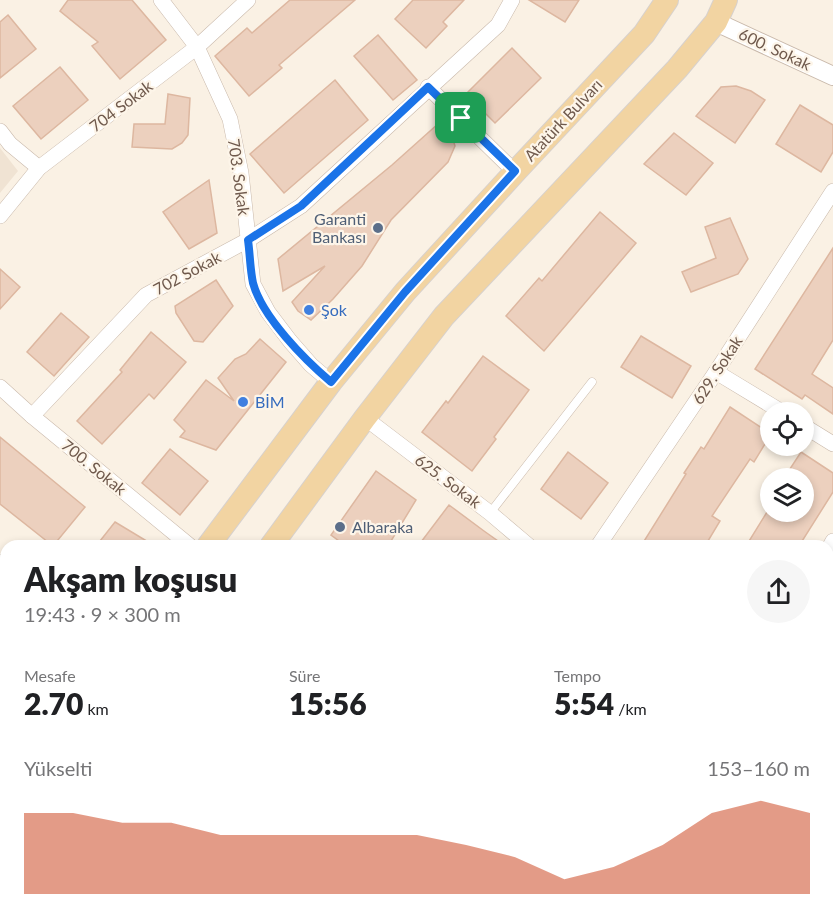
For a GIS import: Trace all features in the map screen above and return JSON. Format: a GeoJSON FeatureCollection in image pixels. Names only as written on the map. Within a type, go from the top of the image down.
{"type":"FeatureCollection","features":[{"type":"Feature","properties":{"kind":"main road","name":"Atatürk Bulvarı"},"geometry":{"type":"LineString","coordinates":[[212,540],[331,382],[405,292],[644,34],[667,0]]}},
{"type":"Feature","properties":{"kind":"main road"},"geometry":{"type":"LineString","coordinates":[[275,540],[444,316],[677,69],[716,22],[726,0]]}},
{"type":"Feature","properties":{"kind":"street","name":"703. Sokak"},"geometry":{"type":"LineString","coordinates":[[161,0],[197,48],[230,119],[241,173],[253,284],[268,312],[290,341],[311,365],[331,382]]}},
{"type":"Feature","properties":{"kind":"street","name":"704 Sokak"},"geometry":{"type":"LineString","coordinates":[[0,216],[39,168],[197,48],[248,0]]}},
{"type":"Feature","properties":{"kind":"street","name":"702 Sokak"},"geometry":{"type":"LineString","coordinates":[[32,416],[146,295],[248,240],[301,206],[498,25],[512,0]]}},
{"type":"Feature","properties":{"kind":"street","name":"600. Sokak"},"geometry":{"type":"LineString","coordinates":[[716,22],[833,75]]}},
{"type":"Feature","properties":{"kind":"street"},"geometry":{"type":"LineString","coordinates":[[428,87],[515,171]]}},
{"type":"Feature","properties":{"kind":"street"},"geometry":{"type":"LineString","coordinates":[[0,131],[10,144],[39,168]]}},
{"type":"Feature","properties":{"kind":"street","name":"629. Sokak"},"geometry":{"type":"LineString","coordinates":[[602,540],[717,372],[833,191]]}},
{"type":"Feature","properties":{"kind":"street"},"geometry":{"type":"LineString","coordinates":[[717,372],[766,402]]}},
{"type":"Feature","properties":{"kind":"street","name":"700. Sokak"},"geometry":{"type":"LineString","coordinates":[[0,387],[183,540]]}},
{"type":"Feature","properties":{"kind":"street","name":"625. Sokak"},"geometry":{"type":"LineString","coordinates":[[365,418],[522,540]]}},
{"type":"Feature","properties":{"kind":"street"},"geometry":{"type":"LineString","coordinates":[[814,432],[833,444]]}},
{"type":"Feature","properties":{"kind":"lane"},"geometry":{"type":"LineString","coordinates":[[490,513],[592,382]]}},
{"type":"Feature","properties":{"kind":"shaded area"},"geometry":{"type":"Polygon","coordinates":[[[0,148],[18,171],[0,193],[0,148]]]}},
{"type":"Feature","properties":{"kind":"building"},"geometry":{"type":"Polygon","coordinates":[[[68,0],[132,0],[166,40],[120,79],[92,46],[98,42],[60,11],[68,0]]]}},
{"type":"Feature","properties":{"kind":"building"},"geometry":{"type":"Polygon","coordinates":[[[290,0],[355,0],[279,65],[282,68],[249,96],[215,56],[247,28],[252,33],[290,0]]]}},
{"type":"Feature","properties":{"kind":"building"},"geometry":{"type":"Polygon","coordinates":[[[413,0],[464,0],[443,22],[447,26],[426,48],[395,19],[413,0]]]}},
{"type":"Feature","properties":{"kind":"building"},"geometry":{"type":"Polygon","coordinates":[[[529,0],[579,0],[565,22],[529,0]]]}},
{"type":"Feature","properties":{"kind":"building"},"geometry":{"type":"Polygon","coordinates":[[[8,15],[36,49],[0,78],[0,22],[8,15]]]}},
{"type":"Feature","properties":{"kind":"building"},"geometry":{"type":"Polygon","coordinates":[[[378,35],[417,80],[393,100],[354,56],[378,35]]]}},
{"type":"Feature","properties":{"kind":"building"},"geometry":{"type":"Polygon","coordinates":[[[512,48],[541,78],[495,123],[466,94],[512,48]]]}},
{"type":"Feature","properties":{"kind":"building"},"geometry":{"type":"Polygon","coordinates":[[[60,67],[88,100],[41,139],[13,106],[60,67]]]}},
{"type":"Feature","properties":{"kind":"building"},"geometry":{"type":"Polygon","coordinates":[[[335,80],[368,120],[284,193],[250,154],[335,80]]]}},
{"type":"Feature","properties":{"kind":"building"},"geometry":{"type":"Polygon","coordinates":[[[736,86],[751,91],[765,100],[735,143],[696,116],[721,87],[736,86]]]}},
{"type":"Feature","properties":{"kind":"building"},"geometry":{"type":"Polygon","coordinates":[[[168,94],[190,98],[188,135],[182,143],[172,149],[132,147],[134,124],[165,124],[168,94]]]}},
{"type":"Feature","properties":{"kind":"building"},"geometry":{"type":"Polygon","coordinates":[[[800,105],[833,125],[833,152],[821,172],[776,144],[800,105]]]}},
{"type":"Feature","properties":{"kind":"building"},"geometry":{"type":"Polygon","coordinates":[[[439,123],[452,136],[455,146],[448,162],[391,220],[362,266],[333,299],[311,320],[298,311],[292,302],[325,266],[283,291],[278,259],[439,123]]]}},
{"type":"Feature","properties":{"kind":"building"},"geometry":{"type":"Polygon","coordinates":[[[674,133],[713,163],[686,195],[644,164],[674,133]]]}},
{"type":"Feature","properties":{"kind":"building"},"geometry":{"type":"Polygon","coordinates":[[[209,180],[217,233],[189,249],[163,212],[209,180]]]}},
{"type":"Feature","properties":{"kind":"building"},"geometry":{"type":"Polygon","coordinates":[[[600,212],[636,243],[544,351],[506,316],[539,278],[542,281],[600,212]]]}},
{"type":"Feature","properties":{"kind":"building"},"geometry":{"type":"Polygon","coordinates":[[[730,218],[748,259],[738,274],[691,292],[682,272],[716,258],[705,227],[730,218]]]}},
{"type":"Feature","properties":{"kind":"building"},"geometry":{"type":"Polygon","coordinates":[[[833,248],[833,340],[812,374],[833,388],[833,414],[805,395],[802,399],[755,369],[833,248]]]}},
{"type":"Feature","properties":{"kind":"building"},"geometry":{"type":"Polygon","coordinates":[[[0,269],[20,287],[0,309],[0,269]]]}},
{"type":"Feature","properties":{"kind":"building"},"geometry":{"type":"Polygon","coordinates":[[[216,280],[233,306],[203,342],[194,341],[176,313],[175,306],[216,280]]]}},
{"type":"Feature","properties":{"kind":"building"},"geometry":{"type":"Polygon","coordinates":[[[61,313],[89,337],[54,376],[27,352],[61,313]]]}},
{"type":"Feature","properties":{"kind":"building"},"geometry":{"type":"Polygon","coordinates":[[[151,332],[186,362],[154,399],[149,394],[102,444],[77,421],[122,372],[120,370],[151,332]]]}},
{"type":"Feature","properties":{"kind":"building"},"geometry":{"type":"Polygon","coordinates":[[[641,336],[691,366],[672,398],[621,367],[641,336]]]}},
{"type":"Feature","properties":{"kind":"building"},"geometry":{"type":"Polygon","coordinates":[[[260,339],[286,362],[216,450],[180,437],[185,431],[174,420],[206,380],[234,401],[218,378],[235,359],[246,354],[260,339]]]}},
{"type":"Feature","properties":{"kind":"building"},"geometry":{"type":"Polygon","coordinates":[[[483,356],[529,390],[472,471],[422,432],[446,401],[448,403],[483,356]]]}},
{"type":"Feature","properties":{"kind":"building"},"geometry":{"type":"Polygon","coordinates":[[[730,407],[760,427],[760,452],[754,462],[750,459],[712,516],[720,521],[709,540],[645,540],[686,474],[684,473],[701,447],[704,449],[730,407]]]}},
{"type":"Feature","properties":{"kind":"building"},"geometry":{"type":"Polygon","coordinates":[[[0,437],[85,507],[58,540],[45,540],[0,504],[0,437]]]}},
{"type":"Feature","properties":{"kind":"building"},"geometry":{"type":"Polygon","coordinates":[[[170,449],[208,481],[180,515],[142,483],[170,449]]]}},
{"type":"Feature","properties":{"kind":"building"},"geometry":{"type":"Polygon","coordinates":[[[568,452],[608,483],[581,519],[541,489],[568,452]]]}},
{"type":"Feature","properties":{"kind":"building"},"geometry":{"type":"Polygon","coordinates":[[[798,456],[807,456],[833,473],[833,492],[803,540],[750,540],[761,522],[814,522],[814,468],[791,468],[798,456]]]}},
{"type":"Feature","properties":{"kind":"building"},"geometry":{"type":"Polygon","coordinates":[[[376,471],[416,500],[392,540],[338,540],[331,535],[376,471]]]}},
{"type":"Feature","properties":{"kind":"building"},"geometry":{"type":"Polygon","coordinates":[[[449,505],[497,540],[423,540],[449,505]]]}},
{"type":"Feature","properties":{"kind":"building"},"geometry":{"type":"Polygon","coordinates":[[[115,522],[145,540],[101,540],[115,522]]]}},
{"type":"Feature","properties":{"kind":"place","name":"Garanti Bankası"},"geometry":{"type":"Point","coordinates":[378,228]}},
{"type":"Feature","properties":{"kind":"place","name":"Şok"},"geometry":{"type":"Point","coordinates":[309,310]}},
{"type":"Feature","properties":{"kind":"place","name":"BİM"},"geometry":{"type":"Point","coordinates":[243,402]}},
{"type":"Feature","properties":{"kind":"place","name":"Albaraka"},"geometry":{"type":"Point","coordinates":[340,527]}},
{"type":"Feature","properties":{"kind":"route"},"geometry":{"type":"LineString","coordinates":[[428,87],[461,118],[515,171],[405,292],[331,382],[311,365],[268,312],[253,284],[248,240],[301,206],[428,87]]}}]}
